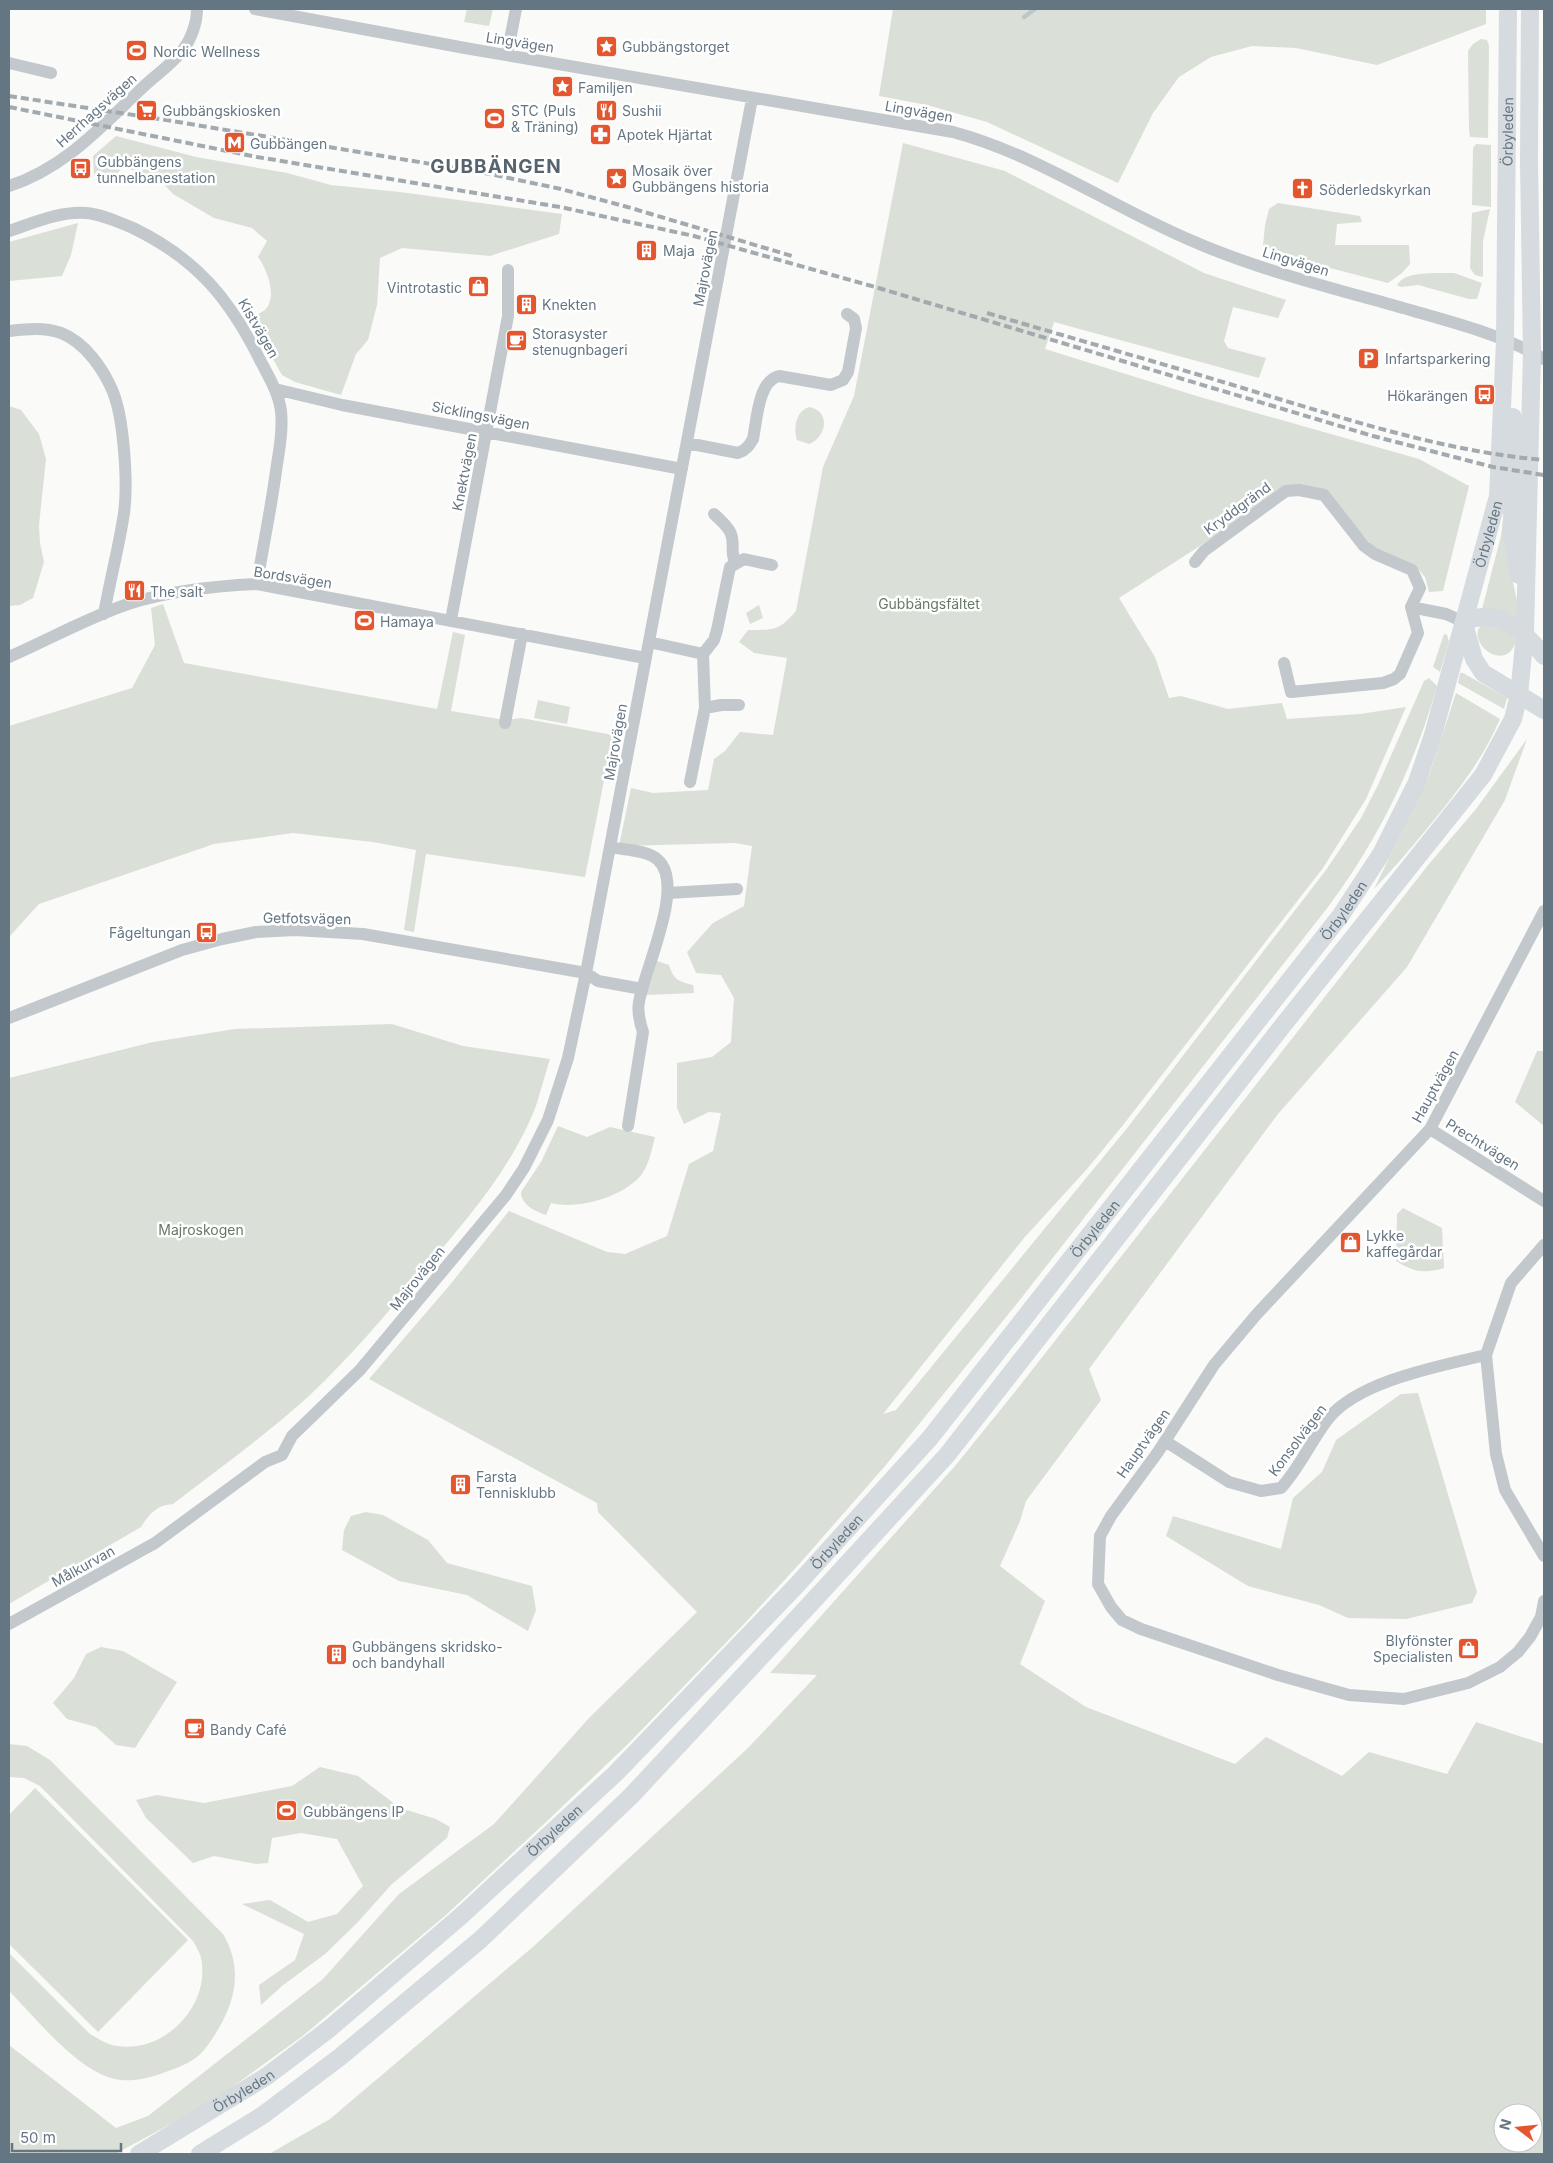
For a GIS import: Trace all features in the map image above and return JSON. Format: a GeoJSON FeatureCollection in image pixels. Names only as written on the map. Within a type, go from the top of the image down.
{"type":"FeatureCollection","features":[{"type":"Feature","properties":{"kind":"main road","name":"Örbyleden"},"geometry":{"type":"LineString","coordinates":[[1508,9],[1512,532],[1516,568],[1526,592]]}},
{"type":"Feature","properties":{"kind":"main road","name":"Örbyleden"},"geometry":{"type":"LineString","coordinates":[[200,2154],[263,2115],[340,2057],[480,1940],[631,1796],[948,1455],[1278,1031],[1482,775],[1509,729],[1519,695],[1525,633],[1538,355],[1529,170],[1530,9]]}},
{"type":"Feature","properties":{"kind":"main road","name":"Örbyleden"},"geometry":{"type":"LineString","coordinates":[[139,2154],[267,2076],[329,2029],[461,1916],[616,1773],[795,1587],[930,1438],[1342,915],[1381,854],[1417,782],[1433,736],[1498,496],[1510,343]]}},
{"type":"Feature","properties":{"kind":"main road"},"geometry":{"type":"LineString","coordinates":[[1544,656],[1525,633],[1509,623],[1490,618],[1474,618],[1464,622],[1474,659],[1483,673],[1544,710]]}},
{"type":"Feature","properties":{"kind":"street","name":"Herrhagsvägen"},"geometry":{"type":"LineString","coordinates":[[9,186],[24,182],[44,171],[88,140],[182,51],[193,30],[197,9]]}},
{"type":"Feature","properties":{"kind":"street","name":"Lingvägen"},"geometry":{"type":"LineString","coordinates":[[255,9],[752,99],[939,129],[972,138],[1047,169],[1190,240],[1309,282],[1480,331],[1538,355]]}},
{"type":"Feature","properties":{"kind":"street"},"geometry":{"type":"LineString","coordinates":[[507,55],[516,9]]}},
{"type":"Feature","properties":{"kind":"street"},"geometry":{"type":"LineString","coordinates":[[9,63],[51,73]]}},
{"type":"Feature","properties":{"kind":"street","name":"Majrovägen"},"geometry":{"type":"LineString","coordinates":[[171,1532],[265,1462],[282,1455],[292,1436],[360,1370],[506,1194],[524,1168],[548,1120],[568,1058],[586,973],[752,99]]}},
{"type":"Feature","properties":{"kind":"street","name":"Kistvägen"},"geometry":{"type":"LineString","coordinates":[[9,230],[50,217],[70,213],[87,212],[106,217],[152,237],[185,259],[226,300],[244,328],[275,389],[281,409],[281,430],[269,519],[257,584]]}},
{"type":"Feature","properties":{"kind":"street","name":"Knektvägen"},"geometry":{"type":"LineString","coordinates":[[451,620],[508,316],[508,270]]}},
{"type":"Feature","properties":{"kind":"street"},"geometry":{"type":"LineString","coordinates":[[687,443],[738,453],[744,451],[750,446],[753,439],[763,387],[773,377],[779,376],[831,385],[843,380],[848,372],[856,328],[854,319],[847,314]]}},
{"type":"Feature","properties":{"kind":"street"},"geometry":{"type":"LineString","coordinates":[[9,331],[38,328],[66,335],[81,345],[100,368],[113,393],[122,436],[126,483],[124,512],[104,614]]}},
{"type":"Feature","properties":{"kind":"street","name":"Sicklingsvägen"},"geometry":{"type":"LineString","coordinates":[[275,389],[342,404],[682,469]]}},
{"type":"Feature","properties":{"kind":"street","name":"Kryddgränd"},"geometry":{"type":"LineString","coordinates":[[1196,562],[1204,551],[1286,491],[1299,490],[1324,495],[1364,546],[1375,554],[1412,570],[1420,588],[1412,607],[1418,634],[1400,674],[1394,679],[1383,683],[1291,692],[1284,663]]}},
{"type":"Feature","properties":{"kind":"street"},"geometry":{"type":"LineString","coordinates":[[714,514],[731,534],[733,544],[731,554],[736,562]]}},
{"type":"Feature","properties":{"kind":"street"},"geometry":{"type":"LineString","coordinates":[[690,782],[705,708],[703,654],[714,640],[730,567],[744,559],[772,564]]}},
{"type":"Feature","properties":{"kind":"street","name":"Bordsvägen"},"geometry":{"type":"LineString","coordinates":[[9,658],[128,604],[158,596],[222,585],[257,584],[646,658]]}},
{"type":"Feature","properties":{"kind":"street"},"geometry":{"type":"LineString","coordinates":[[1412,607],[1446,614],[1464,622]]}},
{"type":"Feature","properties":{"kind":"street"},"geometry":{"type":"LineString","coordinates":[[504,723],[522,634]]}},
{"type":"Feature","properties":{"kind":"street"},"geometry":{"type":"LineString","coordinates":[[649,642],[703,654]]}},
{"type":"Feature","properties":{"kind":"street"},"geometry":{"type":"LineString","coordinates":[[705,708],[721,705],[739,705]]}},
{"type":"Feature","properties":{"kind":"street"},"geometry":{"type":"LineString","coordinates":[[610,847],[649,855],[658,859],[666,870],[668,894],[639,1004],[642,1038],[628,1126]]}},
{"type":"Feature","properties":{"kind":"street"},"geometry":{"type":"LineString","coordinates":[[668,894],[737,889]]}},
{"type":"Feature","properties":{"kind":"street","name":"Hauptvägen"},"geometry":{"type":"LineString","coordinates":[[1544,911],[1430,1129],[1256,1315],[1214,1365],[1165,1441],[1130,1488],[1100,1536],[1098,1584],[1111,1607],[1122,1620],[1142,1630],[1278,1675],[1349,1695],[1404,1699],[1468,1683],[1500,1667],[1518,1652],[1530,1637],[1540,1617],[1544,1601]]}},
{"type":"Feature","properties":{"kind":"street","name":"Getfotsvägen"},"geometry":{"type":"LineString","coordinates":[[9,1018],[182,950],[256,932],[295,930],[362,934],[586,973]]}},
{"type":"Feature","properties":{"kind":"street"},"geometry":{"type":"LineString","coordinates":[[586,973],[598,981],[642,989]]}},
{"type":"Feature","properties":{"kind":"street","name":"Prechtvägen"},"geometry":{"type":"LineString","coordinates":[[1430,1129],[1544,1201]]}},
{"type":"Feature","properties":{"kind":"street"},"geometry":{"type":"LineString","coordinates":[[1544,1245],[1521,1269],[1511,1283],[1486,1355],[1496,1454],[1505,1490],[1544,1556]]}},
{"type":"Feature","properties":{"kind":"street","name":"Konsolvägen"},"geometry":{"type":"LineString","coordinates":[[1165,1441],[1229,1482],[1261,1491],[1281,1488],[1294,1474],[1329,1418],[1355,1395],[1405,1376],[1486,1355]]}},
{"type":"Feature","properties":{"kind":"street","name":"Målkurvan"},"geometry":{"type":"LineString","coordinates":[[9,1624],[156,1543],[171,1532]]}},
{"type":"Feature","properties":{"kind":"green space"},"geometry":{"type":"Polygon","coordinates":[[[467,9],[493,9],[489,26],[464,22],[467,9]]]}},
{"type":"Feature","properties":{"kind":"green space"},"geometry":{"type":"Polygon","coordinates":[[[893,9],[1486,9],[1486,24],[1377,65],[1296,48],[1252,46],[1211,57],[1179,77],[1153,113],[1118,183],[987,122],[927,105],[879,96],[893,9]]]}},
{"type":"Feature","properties":{"kind":"green space"},"geometry":{"type":"Polygon","coordinates":[[[1481,39],[1487,40],[1489,46],[1488,138],[1470,137],[1469,130],[1468,51],[1473,44],[1481,39]]]}},
{"type":"Feature","properties":{"kind":"green space"},"geometry":{"type":"Polygon","coordinates":[[[116,136],[196,157],[287,173],[331,185],[400,192],[562,214],[559,234],[490,256],[402,248],[380,258],[377,305],[368,340],[356,354],[341,395],[295,382],[282,375],[250,318],[265,310],[271,298],[268,276],[258,257],[267,241],[252,228],[214,218],[173,194],[158,178],[123,167],[108,184],[94,176],[93,156],[116,136]]]}},
{"type":"Feature","properties":{"kind":"green space","name":"Gubbängsfältet"},"geometry":{"type":"Polygon","coordinates":[[[903,143],[1005,171],[1204,273],[1286,300],[1278,318],[1233,307],[1224,341],[1228,348],[1266,358],[1259,378],[1054,322],[1045,349],[1200,397],[1419,459],[1469,486],[1443,591],[1429,592],[1425,577],[1417,568],[1375,549],[1335,502],[1293,486],[1119,598],[1155,657],[1169,698],[1181,696],[1228,709],[1282,703],[1287,719],[1360,714],[1406,707],[1366,799],[1323,868],[1123,1125],[1087,1169],[1024,1238],[883,1414],[896,1410],[1128,1127],[1326,870],[1361,818],[1378,785],[1424,681],[1429,678],[1437,686],[1406,774],[1363,856],[1328,907],[1015,1306],[885,1466],[801,1562],[628,1744],[447,1914],[304,2035],[210,2103],[115,2154],[9,2154],[9,2045],[116,2128],[148,2116],[323,1979],[399,1894],[494,1824],[590,1717],[697,1612],[598,1512],[597,1503],[369,1379],[449,1286],[509,1211],[607,1252],[625,1254],[667,1236],[689,1164],[713,1151],[721,1113],[709,1112],[684,1124],[677,1108],[677,1063],[712,1057],[731,1042],[734,998],[721,975],[696,973],[687,952],[713,923],[744,906],[752,846],[735,843],[619,846],[631,788],[653,793],[708,790],[714,759],[725,751],[740,732],[773,735],[787,658],[754,653],[739,642],[748,630],[775,628],[785,622],[796,611],[823,467],[854,396],[903,143]]]}},
{"type":"Feature","properties":{"kind":"green space"},"geometry":{"type":"Polygon","coordinates":[[[1476,144],[1491,145],[1491,207],[1472,205],[1473,148],[1476,144]]]}},
{"type":"Feature","properties":{"kind":"green space"},"geometry":{"type":"Polygon","coordinates":[[[1278,203],[1360,216],[1362,222],[1337,224],[1335,245],[1409,245],[1410,264],[1402,273],[1388,283],[1326,267],[1263,246],[1269,209],[1278,203]]]}},
{"type":"Feature","properties":{"kind":"green space"},"geometry":{"type":"Polygon","coordinates":[[[1490,209],[1483,241],[1483,277],[1475,275],[1470,268],[1472,213],[1490,209]]]}},
{"type":"Feature","properties":{"kind":"green space"},"geometry":{"type":"Polygon","coordinates":[[[78,223],[71,255],[62,276],[9,281],[9,242],[78,223]]]}},
{"type":"Feature","properties":{"kind":"green space"},"geometry":{"type":"Polygon","coordinates":[[[1454,273],[1482,283],[1477,299],[1469,299],[1418,285],[1401,287],[1397,285],[1409,276],[1454,273]]]}},
{"type":"Feature","properties":{"kind":"green space"},"geometry":{"type":"Polygon","coordinates":[[[9,406],[21,410],[39,434],[46,459],[39,525],[44,562],[33,598],[20,605],[9,606],[9,406]]]}},
{"type":"Feature","properties":{"kind":"green space"},"geometry":{"type":"Polygon","coordinates":[[[809,407],[821,413],[824,424],[820,436],[809,444],[797,440],[795,430],[798,416],[809,407]]]}},
{"type":"Feature","properties":{"kind":"green space"},"geometry":{"type":"Polygon","coordinates":[[[1504,510],[1506,549],[1517,601],[1517,618],[1515,619],[1482,609],[1501,536],[1504,510]]]}},
{"type":"Feature","properties":{"kind":"green space"},"geometry":{"type":"Polygon","coordinates":[[[163,604],[184,663],[437,709],[453,632],[465,635],[451,711],[505,720],[521,718],[613,735],[585,877],[426,854],[414,932],[404,930],[416,850],[373,842],[293,833],[214,844],[39,904],[9,937],[9,726],[132,688],[155,645],[151,608],[163,604]]]}},
{"type":"Feature","properties":{"kind":"green space"},"geometry":{"type":"Polygon","coordinates":[[[759,605],[763,618],[750,624],[746,613],[759,605]]]}},
{"type":"Feature","properties":{"kind":"green space"},"geometry":{"type":"Polygon","coordinates":[[[1485,622],[1512,633],[1516,641],[1510,651],[1503,655],[1495,655],[1481,645],[1478,637],[1479,629],[1485,622]]]}},
{"type":"Feature","properties":{"kind":"green space"},"geometry":{"type":"Polygon","coordinates":[[[1444,634],[1447,635],[1449,642],[1440,672],[1433,667],[1444,634]]]}},
{"type":"Feature","properties":{"kind":"green space"},"geometry":{"type":"Polygon","coordinates":[[[1460,673],[1507,698],[1504,709],[1458,683],[1460,673]]]}},
{"type":"Feature","properties":{"kind":"green space"},"geometry":{"type":"Polygon","coordinates":[[[1456,693],[1500,719],[1486,748],[1460,788],[1374,889],[1429,776],[1456,693]]]}},
{"type":"Feature","properties":{"kind":"green space"},"geometry":{"type":"Polygon","coordinates":[[[538,700],[570,707],[567,724],[534,718],[538,700]]]}},
{"type":"Feature","properties":{"kind":"green space"},"geometry":{"type":"Polygon","coordinates":[[[1527,739],[1505,800],[1407,967],[1278,1114],[1089,1369],[1101,1400],[1026,1501],[1020,1521],[1000,1566],[1045,1601],[1020,1664],[1086,1707],[1235,1764],[1266,1737],[1342,1776],[1369,1752],[1447,1774],[1476,1722],[1544,1744],[1544,2154],[269,2154],[330,2119],[534,1946],[748,1748],[817,1675],[770,1673],[955,1466],[1429,864],[1476,809],[1527,739]]]}},
{"type":"Feature","properties":{"kind":"green space"},"geometry":{"type":"Polygon","coordinates":[[[657,961],[669,965],[672,974],[677,979],[693,985],[694,993],[646,995],[657,961]]]}},
{"type":"Feature","properties":{"kind":"green space","name":"Majroskogen"},"geometry":{"type":"Polygon","coordinates":[[[392,1024],[463,1046],[550,1059],[536,1106],[526,1129],[500,1174],[470,1215],[380,1321],[309,1396],[259,1438],[173,1504],[162,1506],[154,1511],[141,1527],[9,1604],[9,1078],[153,1042],[235,1029],[392,1024]]]}},
{"type":"Feature","properties":{"kind":"green space"},"geometry":{"type":"Polygon","coordinates":[[[1537,1051],[1544,1051],[1544,1126],[1515,1102],[1537,1051]]]}},
{"type":"Feature","properties":{"kind":"green space"},"geometry":{"type":"Polygon","coordinates":[[[558,1126],[587,1137],[610,1127],[655,1137],[647,1166],[634,1182],[624,1189],[600,1200],[574,1205],[551,1203],[546,1215],[526,1204],[523,1201],[521,1192],[541,1162],[558,1126]]]}},
{"type":"Feature","properties":{"kind":"green space"},"geometry":{"type":"Polygon","coordinates":[[[1403,1208],[1442,1228],[1444,1268],[1419,1271],[1408,1268],[1396,1261],[1397,1214],[1403,1208]]]}},
{"type":"Feature","properties":{"kind":"green space"},"geometry":{"type":"Polygon","coordinates":[[[1418,1393],[1477,1592],[1472,1603],[1406,1619],[1348,1618],[1319,1605],[1248,1586],[1166,1536],[1173,1516],[1281,1549],[1293,1498],[1322,1472],[1336,1440],[1401,1394],[1418,1393]]]}},
{"type":"Feature","properties":{"kind":"green space"},"geometry":{"type":"Polygon","coordinates":[[[366,1512],[383,1515],[428,1540],[447,1563],[532,1586],[536,1610],[528,1631],[467,1595],[399,1581],[342,1550],[344,1530],[351,1516],[366,1512]]]}},
{"type":"Feature","properties":{"kind":"green space"},"geometry":{"type":"Polygon","coordinates":[[[101,1647],[123,1651],[177,1682],[135,1748],[116,1745],[96,1727],[67,1719],[53,1703],[74,1678],[86,1654],[101,1647]]]}},
{"type":"Feature","properties":{"kind":"green space"},"geometry":{"type":"Polygon","coordinates":[[[9,1744],[27,1746],[50,1760],[223,1934],[230,1947],[235,1973],[232,1999],[221,2024],[203,2052],[182,2066],[154,2076],[130,2080],[111,2078],[97,2072],[83,2064],[70,2053],[9,1991],[9,1953],[90,2034],[110,2044],[135,2046],[152,2042],[168,2034],[181,2022],[192,2008],[199,1993],[202,1976],[200,1956],[193,1941],[40,1786],[24,1778],[9,1777],[9,1744]]]}},
{"type":"Feature","properties":{"kind":"green space"},"geometry":{"type":"Polygon","coordinates":[[[320,1767],[358,1776],[400,1808],[436,1819],[450,1827],[447,1838],[391,1885],[358,1922],[325,1954],[282,1986],[261,2005],[259,1985],[295,1960],[304,1934],[242,1904],[270,1900],[308,1922],[337,1914],[363,1886],[337,1839],[301,1833],[272,1838],[268,1863],[256,1864],[214,1856],[193,1863],[146,1818],[136,1800],[157,1795],[204,1803],[292,1786],[320,1767]]]}},
{"type":"Feature","properties":{"kind":"green space"},"geometry":{"type":"Polygon","coordinates":[[[35,1788],[188,1940],[98,2032],[9,1944],[9,1815],[35,1788]]]}},
{"type":"Feature","properties":{"kind":"waterway"},"geometry":{"type":"LineString","coordinates":[[1024,17],[1035,9]]}},
{"type":"Feature","properties":{"kind":"railway"},"geometry":{"type":"LineString","coordinates":[[9,96],[485,173],[561,189],[792,256]]}},
{"type":"Feature","properties":{"kind":"railway"},"geometry":{"type":"LineString","coordinates":[[9,107],[257,157],[560,207],[694,236],[882,289],[1373,436],[1493,467],[1544,475]]}},
{"type":"Feature","properties":{"kind":"railway"},"geometry":{"type":"LineString","coordinates":[[987,313],[1405,435],[1474,450],[1544,460]]}},
{"type":"Feature","properties":{"kind":"place","name":"Gubbängstorget"},"geometry":{"type":"Point","coordinates":[606,46]}},
{"type":"Feature","properties":{"kind":"place","name":"Nordic Wellness"},"geometry":{"type":"Point","coordinates":[137,51]}},
{"type":"Feature","properties":{"kind":"place","name":"Familjen"},"geometry":{"type":"Point","coordinates":[562,87]}},
{"type":"Feature","properties":{"kind":"place","name":"Gubbängskiosken"},"geometry":{"type":"Point","coordinates":[146,110]}},
{"type":"Feature","properties":{"kind":"place","name":"Sushii"},"geometry":{"type":"Point","coordinates":[606,110]}},
{"type":"Feature","properties":{"kind":"place","name":"STC (Puls & Träning)"},"geometry":{"type":"Point","coordinates":[495,118]}},
{"type":"Feature","properties":{"kind":"place","name":"Apotek Hjärtat"},"geometry":{"type":"Point","coordinates":[601,134]}},
{"type":"Feature","properties":{"kind":"place","name":"Gubbängen"},"geometry":{"type":"Point","coordinates":[234,143]}},
{"type":"Feature","properties":{"kind":"place","name":"Gubbängens tunnelbanestation"},"geometry":{"type":"Point","coordinates":[81,169]}},
{"type":"Feature","properties":{"kind":"place","name":"Mosaik över Gubbängens historia"},"geometry":{"type":"Point","coordinates":[616,178]}},
{"type":"Feature","properties":{"kind":"place","name":"Söderledskyrkan"},"geometry":{"type":"Point","coordinates":[1303,189]}},
{"type":"Feature","properties":{"kind":"place","name":"Maja"},"geometry":{"type":"Point","coordinates":[647,250]}},
{"type":"Feature","properties":{"kind":"place","name":"Vintrotastic"},"geometry":{"type":"Point","coordinates":[478,287]}},
{"type":"Feature","properties":{"kind":"place","name":"Knekten"},"geometry":{"type":"Point","coordinates":[526,304]}},
{"type":"Feature","properties":{"kind":"place","name":"Storasyster stenugnbageri"},"geometry":{"type":"Point","coordinates":[516,341]}},
{"type":"Feature","properties":{"kind":"place","name":"Infartsparkering"},"geometry":{"type":"Point","coordinates":[1369,358]}},
{"type":"Feature","properties":{"kind":"place","name":"Hökarängen"},"geometry":{"type":"Point","coordinates":[1484,395]}},
{"type":"Feature","properties":{"kind":"place","name":"The salt"},"geometry":{"type":"Point","coordinates":[134,591]}},
{"type":"Feature","properties":{"kind":"place","name":"Hamaya"},"geometry":{"type":"Point","coordinates":[364,621]}},
{"type":"Feature","properties":{"kind":"place","name":"Fågeltungan"},"geometry":{"type":"Point","coordinates":[207,932]}},
{"type":"Feature","properties":{"kind":"place","name":"Lykke kaffegårdar"},"geometry":{"type":"Point","coordinates":[1350,1243]}},
{"type":"Feature","properties":{"kind":"place","name":"Farsta Tennisklubb"},"geometry":{"type":"Point","coordinates":[460,1484]}},
{"type":"Feature","properties":{"kind":"place","name":"Blyfönster Specialisten"},"geometry":{"type":"Point","coordinates":[1469,1648]}},
{"type":"Feature","properties":{"kind":"place","name":"Gubbängens skridsko- och bandyhall"},"geometry":{"type":"Point","coordinates":[336,1654]}},
{"type":"Feature","properties":{"kind":"place","name":"Bandy Café"},"geometry":{"type":"Point","coordinates":[194,1729]}},
{"type":"Feature","properties":{"kind":"place","name":"Gubbängens IP"},"geometry":{"type":"Point","coordinates":[287,1811]}},
{"type":"Feature","properties":{"kind":"district","name":"GUBBÄNGEN"},"geometry":{"type":"Point","coordinates":[496,166]}}]}
